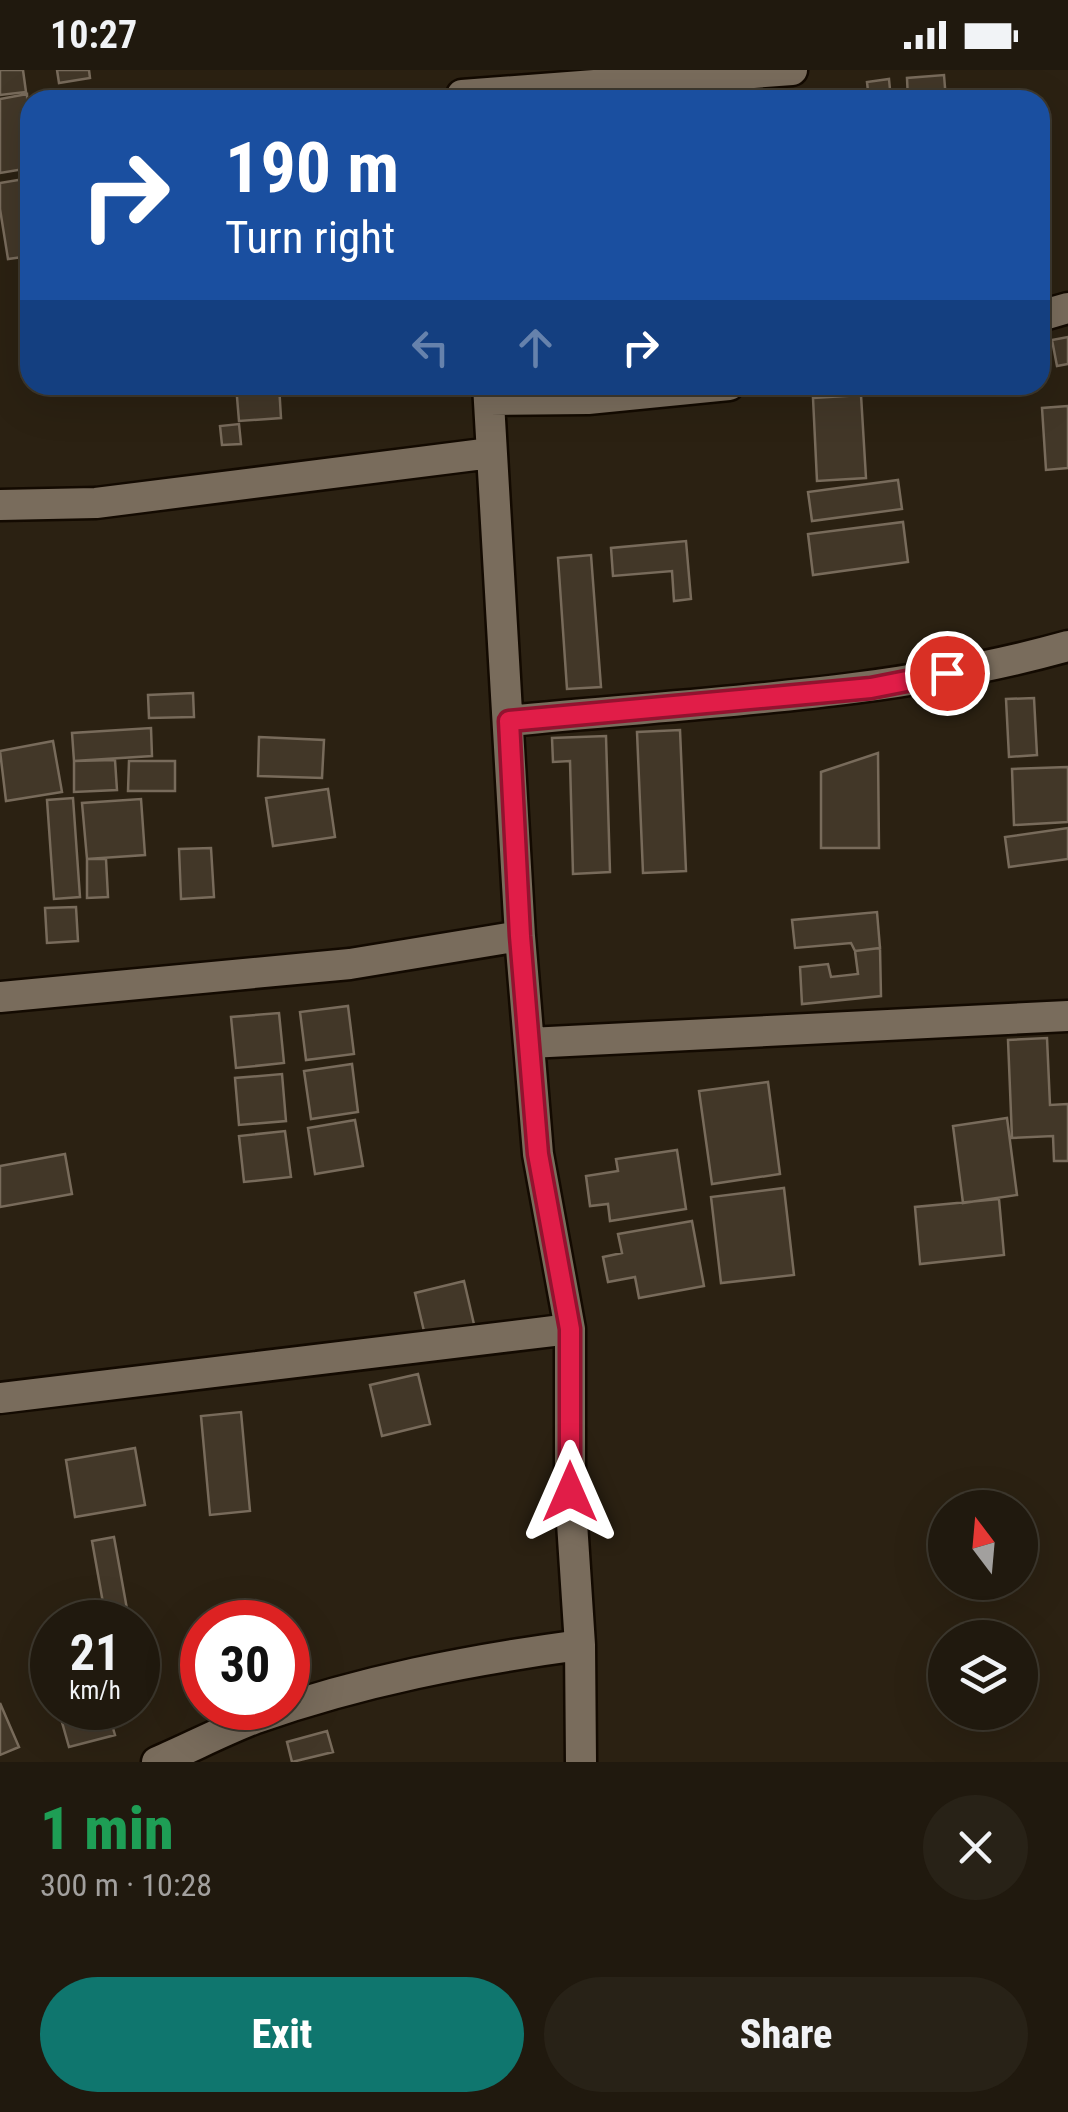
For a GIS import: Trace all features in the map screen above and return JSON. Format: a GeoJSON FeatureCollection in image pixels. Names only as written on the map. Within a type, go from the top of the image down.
{"type":"FeatureCollection","features":[{"type":"Feature","properties":{"kind":"street"},"geometry":{"type":"LineString","coordinates":[[462,88],[792,70]]}},
{"type":"Feature","properties":{"kind":"street"},"geometry":{"type":"LineString","coordinates":[[489,395],[520,936],[538,1154],[570,1329],[570,1492],[580,1645],[581,1762]]}},
{"type":"Feature","properties":{"kind":"street"},"geometry":{"type":"LineString","coordinates":[[529,395],[621,395]]}},
{"type":"Feature","properties":{"kind":"street"},"geometry":{"type":"LineString","coordinates":[[0,505],[96,503],[490,453]]}},
{"type":"Feature","properties":{"kind":"street"},"geometry":{"type":"LineString","coordinates":[[509,721],[871,688],[1023,659],[1068,646]]}},
{"type":"Feature","properties":{"kind":"street"},"geometry":{"type":"LineString","coordinates":[[0,998],[350,964],[520,936]]}},
{"type":"Feature","properties":{"kind":"street"},"geometry":{"type":"LineString","coordinates":[[529,1043],[1068,1016]]}},
{"type":"Feature","properties":{"kind":"street"},"geometry":{"type":"LineString","coordinates":[[0,1398],[570,1329]]}},
{"type":"Feature","properties":{"kind":"street"},"geometry":{"type":"LineString","coordinates":[[157,1762],[254,1719],[368,1684],[473,1659],[580,1645]]}},
{"type":"Feature","properties":{"kind":"building"},"geometry":{"type":"Polygon","coordinates":[[[0,70],[23,70],[26,90],[0,95],[0,70]]]}},
{"type":"Feature","properties":{"kind":"building"},"geometry":{"type":"Polygon","coordinates":[[[57,70],[89,70],[90,78],[59,83],[57,70]]]}},
{"type":"Feature","properties":{"kind":"building"},"geometry":{"type":"Polygon","coordinates":[[[944,75],[945,90],[908,90],[907,78],[944,75]]]}},
{"type":"Feature","properties":{"kind":"building"},"geometry":{"type":"Polygon","coordinates":[[[889,79],[890,90],[868,90],[867,82],[889,79]]]}},
{"type":"Feature","properties":{"kind":"building"},"geometry":{"type":"Polygon","coordinates":[[[20,95],[20,170],[0,173],[0,99],[20,95]]]}},
{"type":"Feature","properties":{"kind":"building"},"geometry":{"type":"Polygon","coordinates":[[[20,180],[20,257],[8,259],[0,183],[20,180]]]}},
{"type":"Feature","properties":{"kind":"building"},"geometry":{"type":"Polygon","coordinates":[[[1068,337],[1068,364],[1057,366],[1052,340],[1068,337]]]}},
{"type":"Feature","properties":{"kind":"building"},"geometry":{"type":"Polygon","coordinates":[[[237,395],[280,395],[281,418],[239,421],[237,395]]]}},
{"type":"Feature","properties":{"kind":"building"},"geometry":{"type":"Polygon","coordinates":[[[861,395],[866,478],[817,481],[813,398],[861,395]]]}},
{"type":"Feature","properties":{"kind":"building"},"geometry":{"type":"Polygon","coordinates":[[[1068,406],[1068,468],[1046,470],[1042,408],[1068,406]]]}},
{"type":"Feature","properties":{"kind":"building"},"geometry":{"type":"Polygon","coordinates":[[[239,424],[241,444],[222,445],[220,426],[239,424]]]}},
{"type":"Feature","properties":{"kind":"building"},"geometry":{"type":"Polygon","coordinates":[[[898,480],[902,509],[812,521],[808,492],[898,480]]]}},
{"type":"Feature","properties":{"kind":"building"},"geometry":{"type":"Polygon","coordinates":[[[903,522],[908,562],[813,575],[808,534],[903,522]]]}},
{"type":"Feature","properties":{"kind":"building"},"geometry":{"type":"Polygon","coordinates":[[[686,541],[691,599],[674,601],[672,571],[613,576],[611,548],[686,541]]]}},
{"type":"Feature","properties":{"kind":"building"},"geometry":{"type":"Polygon","coordinates":[[[591,555],[601,687],[567,689],[558,558],[591,555]]]}},
{"type":"Feature","properties":{"kind":"building"},"geometry":{"type":"Polygon","coordinates":[[[193,693],[194,717],[149,718],[148,695],[193,693]]]}},
{"type":"Feature","properties":{"kind":"building"},"geometry":{"type":"Polygon","coordinates":[[[1034,698],[1037,755],[1009,757],[1006,699],[1034,698]]]}},
{"type":"Feature","properties":{"kind":"building"},"geometry":{"type":"Polygon","coordinates":[[[151,728],[152,756],[74,761],[72,733],[151,728]]]}},
{"type":"Feature","properties":{"kind":"building"},"geometry":{"type":"Polygon","coordinates":[[[680,730],[686,871],[643,873],[637,732],[680,730]]]}},
{"type":"Feature","properties":{"kind":"building"},"geometry":{"type":"Polygon","coordinates":[[[606,736],[610,872],[573,874],[570,761],[553,762],[552,738],[606,736]]]}},
{"type":"Feature","properties":{"kind":"building"},"geometry":{"type":"Polygon","coordinates":[[[259,737],[324,740],[322,778],[258,776],[259,737]]]}},
{"type":"Feature","properties":{"kind":"building"},"geometry":{"type":"Polygon","coordinates":[[[53,741],[62,792],[6,801],[0,751],[53,741]]]}},
{"type":"Feature","properties":{"kind":"building"},"geometry":{"type":"Polygon","coordinates":[[[878,753],[879,848],[821,848],[821,772],[878,753]]]}},
{"type":"Feature","properties":{"kind":"building"},"geometry":{"type":"Polygon","coordinates":[[[115,760],[117,790],[74,792],[74,761],[115,760]]]}},
{"type":"Feature","properties":{"kind":"building"},"geometry":{"type":"Polygon","coordinates":[[[129,761],[175,761],[175,791],[128,791],[129,761]]]}},
{"type":"Feature","properties":{"kind":"building"},"geometry":{"type":"Polygon","coordinates":[[[1068,767],[1068,822],[1014,825],[1012,769],[1068,767]]]}},
{"type":"Feature","properties":{"kind":"building"},"geometry":{"type":"Polygon","coordinates":[[[328,789],[335,837],[273,846],[266,798],[328,789]]]}},
{"type":"Feature","properties":{"kind":"building"},"geometry":{"type":"Polygon","coordinates":[[[73,798],[80,897],[54,899],[47,800],[73,798]]]}},
{"type":"Feature","properties":{"kind":"building"},"geometry":{"type":"Polygon","coordinates":[[[141,799],[145,855],[87,859],[82,803],[141,799]]]}},
{"type":"Feature","properties":{"kind":"building"},"geometry":{"type":"Polygon","coordinates":[[[1068,828],[1068,859],[1009,867],[1005,837],[1068,828]]]}},
{"type":"Feature","properties":{"kind":"building"},"geometry":{"type":"Polygon","coordinates":[[[211,848],[214,897],[181,899],[179,849],[211,848]]]}},
{"type":"Feature","properties":{"kind":"building"},"geometry":{"type":"Polygon","coordinates":[[[87,859],[106,859],[108,897],[87,898],[87,859]]]}},
{"type":"Feature","properties":{"kind":"building"},"geometry":{"type":"Polygon","coordinates":[[[76,907],[78,941],[47,943],[45,908],[76,907]]]}},
{"type":"Feature","properties":{"kind":"building"},"geometry":{"type":"Polygon","coordinates":[[[877,912],[880,948],[855,951],[851,943],[795,948],[792,920],[877,912]]]}},
{"type":"Feature","properties":{"kind":"building"},"geometry":{"type":"Polygon","coordinates":[[[880,948],[881,996],[802,1004],[800,967],[828,964],[831,977],[858,974],[855,951],[880,948]]]}},
{"type":"Feature","properties":{"kind":"building"},"geometry":{"type":"Polygon","coordinates":[[[348,1006],[354,1054],[306,1060],[300,1012],[348,1006]]]}},
{"type":"Feature","properties":{"kind":"building"},"geometry":{"type":"Polygon","coordinates":[[[279,1013],[284,1063],[236,1068],[231,1017],[279,1013]]]}},
{"type":"Feature","properties":{"kind":"building"},"geometry":{"type":"Polygon","coordinates":[[[1047,1038],[1050,1105],[1068,1104],[1068,1161],[1054,1161],[1053,1136],[1012,1138],[1008,1040],[1047,1038]]]}},
{"type":"Feature","properties":{"kind":"building"},"geometry":{"type":"Polygon","coordinates":[[[352,1064],[358,1112],[311,1119],[304,1071],[352,1064]]]}},
{"type":"Feature","properties":{"kind":"building"},"geometry":{"type":"Polygon","coordinates":[[[282,1074],[286,1121],[239,1125],[235,1078],[282,1074]]]}},
{"type":"Feature","properties":{"kind":"building"},"geometry":{"type":"Polygon","coordinates":[[[768,1082],[780,1174],[712,1184],[699,1091],[768,1082]]]}},
{"type":"Feature","properties":{"kind":"building"},"geometry":{"type":"Polygon","coordinates":[[[1007,1118],[1017,1195],[963,1203],[953,1126],[1007,1118]]]}},
{"type":"Feature","properties":{"kind":"building"},"geometry":{"type":"Polygon","coordinates":[[[355,1120],[363,1166],[315,1174],[308,1128],[355,1120]]]}},
{"type":"Feature","properties":{"kind":"building"},"geometry":{"type":"Polygon","coordinates":[[[285,1131],[291,1177],[244,1182],[239,1136],[285,1131]]]}},
{"type":"Feature","properties":{"kind":"building"},"geometry":{"type":"Polygon","coordinates":[[[677,1150],[686,1209],[610,1221],[608,1204],[590,1206],[586,1176],[618,1171],[616,1159],[677,1150]]]}},
{"type":"Feature","properties":{"kind":"building"},"geometry":{"type":"Polygon","coordinates":[[[65,1154],[72,1194],[0,1207],[0,1166],[65,1154]]]}},
{"type":"Feature","properties":{"kind":"building"},"geometry":{"type":"Polygon","coordinates":[[[784,1188],[794,1275],[721,1283],[711,1197],[784,1188]]]}},
{"type":"Feature","properties":{"kind":"building"},"geometry":{"type":"Polygon","coordinates":[[[999,1199],[1004,1255],[920,1264],[915,1207],[999,1199]]]}},
{"type":"Feature","properties":{"kind":"building"},"geometry":{"type":"Polygon","coordinates":[[[692,1221],[704,1286],[639,1298],[635,1277],[608,1282],[603,1257],[622,1253],[618,1234],[692,1221]]]}},
{"type":"Feature","properties":{"kind":"building"},"geometry":{"type":"Polygon","coordinates":[[[464,1281],[476,1333],[427,1344],[415,1293],[464,1281]]]}},
{"type":"Feature","properties":{"kind":"building"},"geometry":{"type":"Polygon","coordinates":[[[418,1374],[430,1424],[382,1436],[370,1385],[418,1374]]]}},
{"type":"Feature","properties":{"kind":"building"},"geometry":{"type":"Polygon","coordinates":[[[241,1412],[250,1511],[210,1515],[201,1416],[241,1412]]]}},
{"type":"Feature","properties":{"kind":"building"},"geometry":{"type":"Polygon","coordinates":[[[135,1448],[145,1505],[75,1517],[66,1460],[135,1448]]]}},
{"type":"Feature","properties":{"kind":"building"},"geometry":{"type":"Polygon","coordinates":[[[114,1537],[125,1600],[103,1600],[92,1541],[114,1537]]]}},
{"type":"Feature","properties":{"kind":"building"},"geometry":{"type":"Polygon","coordinates":[[[0,1703],[19,1747],[0,1755],[0,1703]]]}},
{"type":"Feature","properties":{"kind":"building"},"geometry":{"type":"Polygon","coordinates":[[[64,1730],[114,1730],[115,1735],[69,1747],[64,1730]]]}},
{"type":"Feature","properties":{"kind":"building"},"geometry":{"type":"Polygon","coordinates":[[[327,1731],[333,1752],[292,1762],[287,1742],[327,1731]]]}},
{"type":"Feature","properties":{"kind":"route"},"geometry":{"type":"LineString","coordinates":[[570,1492],[570,1329],[538,1154],[520,936],[509,721],[871,688],[947,673]]}}]}
